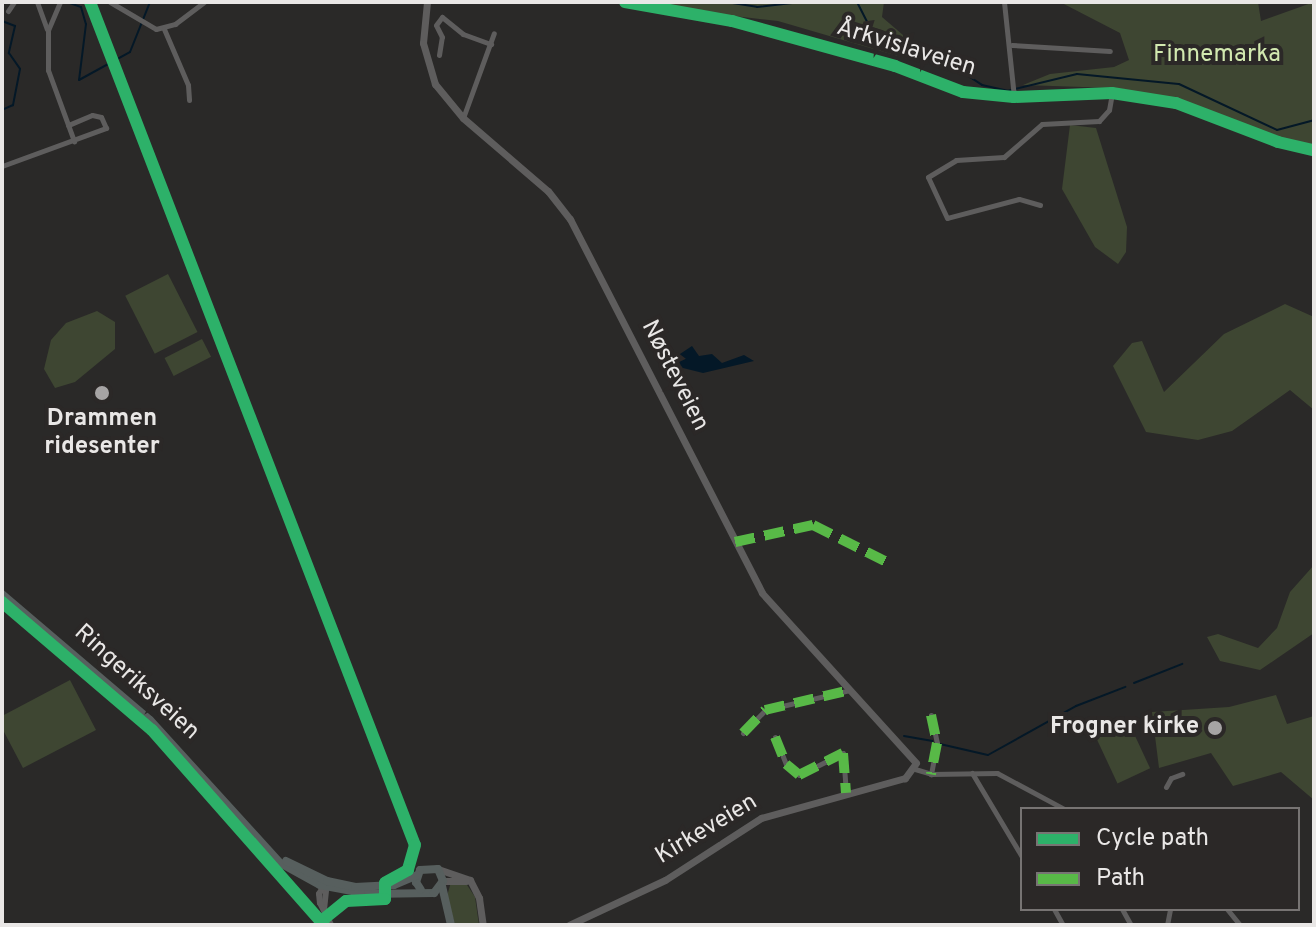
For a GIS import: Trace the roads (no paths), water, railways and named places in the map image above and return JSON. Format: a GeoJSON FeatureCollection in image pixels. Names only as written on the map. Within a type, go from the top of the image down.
{"type":"FeatureCollection","features":[{"type":"Feature","properties":{"kind":"main road","name":"Nøsteveien"},"geometry":{"type":"LineString","coordinates":[[427,2],[423,43],[429,70],[463,118],[541,184],[570,219],[762,593],[916,766]]}},
{"type":"Feature","properties":{"kind":"main road","name":"Ringeriksveien"},"geometry":{"type":"LineString","coordinates":[[2,594],[150,720],[265,848],[326,885],[368,894],[425,892]]}},
{"type":"Feature","properties":{"kind":"main road","name":"Kirkeveien"},"geometry":{"type":"LineString","coordinates":[[569,925],[665,880],[761,818],[905,778],[916,766]]}},
{"type":"Feature","properties":{"kind":"main road","name":"Ringeriksveien"},"geometry":{"type":"LineString","coordinates":[[326,885],[375,888],[417,875],[425,867],[438,869]]}},
{"type":"Feature","properties":{"kind":"main road"},"geometry":{"type":"LineString","coordinates":[[449,921],[438,869],[460,873],[471,883],[483,925]]}},
{"type":"Feature","properties":{"kind":"main road"},"geometry":{"type":"LineString","coordinates":[[417,875],[425,892],[449,921]]}},
{"type":"Feature","properties":{"kind":"main road"},"geometry":{"type":"LineString","coordinates":[[425,892],[456,877],[471,883]]}},
{"type":"Feature","properties":{"kind":"street"},"geometry":{"type":"LineString","coordinates":[[8,11],[14,2]]}},
{"type":"Feature","properties":{"kind":"street"},"geometry":{"type":"LineString","coordinates":[[37,2],[48,30],[48,70],[74,141]]}},
{"type":"Feature","properties":{"kind":"street"},"geometry":{"type":"LineString","coordinates":[[48,30],[60,2]]}},
{"type":"Feature","properties":{"kind":"street"},"geometry":{"type":"LineString","coordinates":[[110,2],[144,25],[164,29],[204,2]]}},
{"type":"Feature","properties":{"kind":"street","name":"Årkvislaveien"},"geometry":{"type":"LineString","coordinates":[[625,2],[732,21],[904,69],[963,92],[1112,93],[1188,106],[1270,139],[1314,150]]}},
{"type":"Feature","properties":{"kind":"street"},"geometry":{"type":"LineString","coordinates":[[1004,2],[1012,45],[1014,93]]}},
{"type":"Feature","properties":{"kind":"street"},"geometry":{"type":"LineString","coordinates":[[439,55],[442,37],[436,25],[440,17],[451,19],[465,35],[491,44]]}},
{"type":"Feature","properties":{"kind":"street"},"geometry":{"type":"LineString","coordinates":[[164,29],[189,100]]}},
{"type":"Feature","properties":{"kind":"street"},"geometry":{"type":"LineString","coordinates":[[463,118],[494,33]]}},
{"type":"Feature","properties":{"kind":"street"},"geometry":{"type":"LineString","coordinates":[[1012,45],[1110,51]]}},
{"type":"Feature","properties":{"kind":"street"},"geometry":{"type":"LineString","coordinates":[[1040,205],[1032,198],[1013,200],[947,218],[928,177],[962,158],[1004,157],[1042,124],[1099,121],[1109,110],[1112,93]]}},
{"type":"Feature","properties":{"kind":"street"},"geometry":{"type":"LineString","coordinates":[[2,166],[105,131],[106,125],[101,117],[92,115],[68,125]]}},
{"type":"Feature","properties":{"kind":"street"},"geometry":{"type":"LineString","coordinates":[[743,733],[765,710],[850,690]]}},
{"type":"Feature","properties":{"kind":"street"},"geometry":{"type":"LineString","coordinates":[[931,715],[937,740],[931,774]]}},
{"type":"Feature","properties":{"kind":"street"},"geometry":{"type":"LineString","coordinates":[[775,737],[783,760],[799,775],[843,753],[846,793]]}},
{"type":"Feature","properties":{"kind":"street"},"geometry":{"type":"LineString","coordinates":[[916,766],[931,774],[1006,776],[1060,807]]}},
{"type":"Feature","properties":{"kind":"street"},"geometry":{"type":"LineString","coordinates":[[972,773],[1020,854]]}},
{"type":"Feature","properties":{"kind":"street"},"geometry":{"type":"LineString","coordinates":[[1166,787],[1171,778],[1182,774]]}},
{"type":"Feature","properties":{"kind":"street"},"geometry":{"type":"LineString","coordinates":[[326,885],[324,910],[331,925]]}},
{"type":"Feature","properties":{"kind":"water"},"geometry":{"type":"Polygon","coordinates":[[[692,346],[699,356],[712,354],[722,363],[744,355],[754,361],[703,373],[679,367],[680,354],[692,346]]]}},
{"type":"Feature","properties":{"kind":"waterway"},"geometry":{"type":"LineString","coordinates":[[67,2],[81,7],[86,24],[79,80],[130,52],[150,2]]}},
{"type":"Feature","properties":{"kind":"waterway"},"geometry":{"type":"LineString","coordinates":[[648,2],[686,2]]}},
{"type":"Feature","properties":{"kind":"waterway"},"geometry":{"type":"LineString","coordinates":[[726,2],[757,7],[801,2]]}},
{"type":"Feature","properties":{"kind":"waterway"},"geometry":{"type":"LineString","coordinates":[[857,2],[875,37],[907,54],[953,66],[982,85],[1007,91],[1077,74],[1179,84],[1277,130],[1314,120]]}},
{"type":"Feature","properties":{"kind":"waterway"},"geometry":{"type":"LineString","coordinates":[[2,21],[15,26],[9,53],[20,69],[13,105],[2,110]]}},
{"type":"Feature","properties":{"kind":"waterway"},"geometry":{"type":"LineString","coordinates":[[1134,683],[1182,664]]}},
{"type":"Feature","properties":{"kind":"waterway"},"geometry":{"type":"LineString","coordinates":[[940,744],[988,755],[1076,706],[1125,687]]}},
{"type":"Feature","properties":{"kind":"waterway"},"geometry":{"type":"LineString","coordinates":[[904,736],[933,741]]}},
{"type":"Feature","properties":{"kind":"place","name":"Drammen ridesenter"},"geometry":{"type":"Point","coordinates":[102,393]}},
{"type":"Feature","properties":{"kind":"place","name":"Frogner kirke"},"geometry":{"type":"Point","coordinates":[1215,728]}},
{"type":"Feature","properties":{"kind":"park label","name":"Finnemarka"},"geometry":{"type":"Point","coordinates":[1217,56]}}]}
